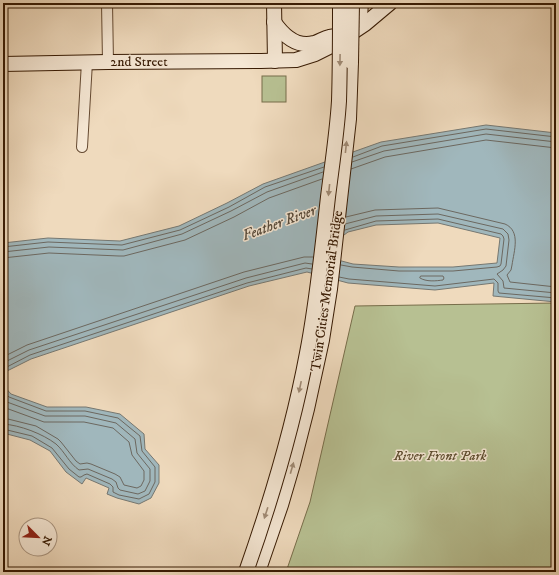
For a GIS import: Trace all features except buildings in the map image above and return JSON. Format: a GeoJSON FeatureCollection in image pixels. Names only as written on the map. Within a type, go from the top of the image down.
{"type":"FeatureCollection","features":[{"type":"Feature","properties":{"kind":"main road"},"geometry":{"type":"LineString","coordinates":[[274,3],[275,61]]}},
{"type":"Feature","properties":{"kind":"main road"},"geometry":{"type":"LineString","coordinates":[[351,62],[360,17],[361,3]]}},
{"type":"Feature","properties":{"kind":"main road","name":"2nd Street"},"geometry":{"type":"LineString","coordinates":[[3,64],[296,60],[316,54],[349,36],[373,19],[390,3]]}},
{"type":"Feature","properties":{"kind":"main road","name":"Twin Cities Memorial Bridge"},"geometry":{"type":"LineString","coordinates":[[258,572],[281,505],[307,409],[322,340],[330,289],[349,119],[351,62],[344,4]]}},
{"type":"Feature","properties":{"kind":"main road","name":"Twin Cities Memorial Bridge"},"geometry":{"type":"LineString","coordinates":[[246,572],[270,502],[283,454],[300,389],[311,330],[318,288],[338,110],[344,4]]}},
{"type":"Feature","properties":{"kind":"main road"},"geometry":{"type":"LineString","coordinates":[[274,22],[286,36],[296,42],[304,44],[314,43],[329,37],[349,36]]}},
{"type":"Feature","properties":{"kind":"street"},"geometry":{"type":"LineString","coordinates":[[107,3],[108,62]]}},
{"type":"Feature","properties":{"kind":"street"},"geometry":{"type":"LineString","coordinates":[[82,147],[87,62]]}},
{"type":"Feature","properties":{"kind":"green space"},"geometry":{"type":"Polygon","coordinates":[[[262,76],[286,76],[286,102],[262,102],[262,76]]]}},
{"type":"Feature","properties":{"kind":"green space","name":"River Front Park"},"geometry":{"type":"Polygon","coordinates":[[[556,303],[556,572],[286,572],[310,502],[355,306],[556,303]]]}},
{"type":"Feature","properties":{"kind":"water","name":"Feather River"},"geometry":{"type":"Polygon","coordinates":[[[486,125],[556,133],[556,302],[493,296],[494,283],[435,290],[348,283],[307,272],[249,286],[31,359],[3,373],[3,243],[48,238],[120,241],[179,226],[263,184],[381,142],[486,125]],[[438,223],[376,225],[348,232],[332,244],[334,259],[353,264],[399,267],[453,267],[497,263],[500,238],[438,223]]]}},
{"type":"Feature","properties":{"kind":"water"},"geometry":{"type":"Polygon","coordinates":[[[3,385],[11,394],[47,407],[86,407],[120,414],[144,434],[145,449],[159,465],[159,483],[151,498],[139,504],[107,494],[109,488],[86,478],[82,484],[66,472],[50,451],[30,440],[3,433],[3,385]]]}}]}
